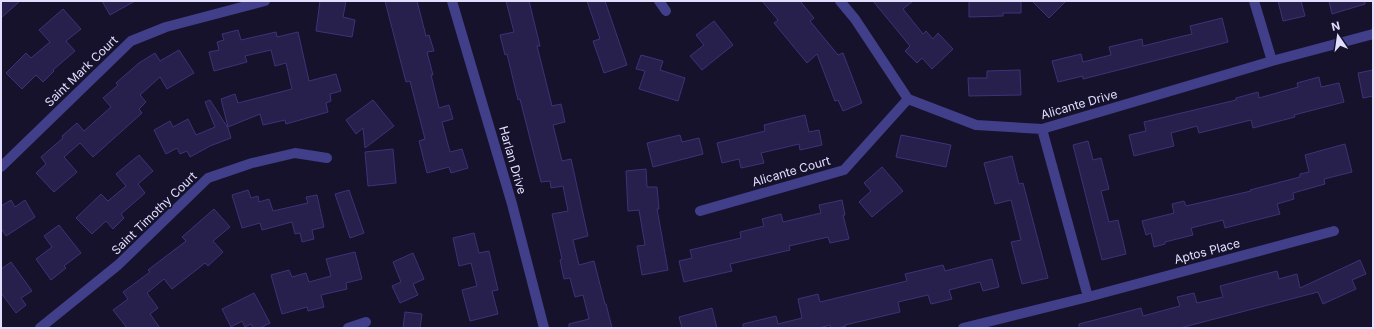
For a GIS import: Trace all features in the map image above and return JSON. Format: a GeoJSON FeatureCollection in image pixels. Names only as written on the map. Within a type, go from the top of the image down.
{"type":"FeatureCollection","features":[{"type":"Feature","properties":{"kind":"street","name":"Saint Mark Court"},"geometry":{"type":"LineString","coordinates":[[1,167],[131,41],[166,27],[265,1]]}},
{"type":"Feature","properties":{"kind":"street","name":"Harlan Drive"},"geometry":{"type":"LineString","coordinates":[[452,1],[512,204],[544,328]]}},
{"type":"Feature","properties":{"kind":"street"},"geometry":{"type":"LineString","coordinates":[[659,1],[666,11]]}},
{"type":"Feature","properties":{"kind":"street"},"geometry":{"type":"LineString","coordinates":[[840,1],[856,19],[908,99]]}},
{"type":"Feature","properties":{"kind":"street"},"geometry":{"type":"LineString","coordinates":[[1254,1],[1272,61]]}},
{"type":"Feature","properties":{"kind":"street","name":"Alicante Drive"},"geometry":{"type":"LineString","coordinates":[[908,99],[976,125],[1042,128],[1272,61],[1373,34]]}},
{"type":"Feature","properties":{"kind":"street","name":"Alicante Court"},"geometry":{"type":"LineString","coordinates":[[700,211],[844,170],[908,99]]}},
{"type":"Feature","properties":{"kind":"street"},"geometry":{"type":"LineString","coordinates":[[1042,128],[1088,297]]}},
{"type":"Feature","properties":{"kind":"street","name":"Saint Timothy Court"},"geometry":{"type":"LineString","coordinates":[[40,328],[118,265],[208,178],[252,163],[295,153],[327,158]]}},
{"type":"Feature","properties":{"kind":"street","name":"Aptos Place"},"geometry":{"type":"LineString","coordinates":[[963,328],[1088,297],[1334,231]]}},
{"type":"Feature","properties":{"kind":"street"},"geometry":{"type":"LineString","coordinates":[[348,328],[366,322]]}},
{"type":"Feature","properties":{"kind":"building"},"geometry":{"type":"Polygon","coordinates":[[[1,1],[20,1],[1,18],[1,1]]]}},
{"type":"Feature","properties":{"kind":"building"},"geometry":{"type":"Polygon","coordinates":[[[102,1],[135,1],[110,15],[102,1]]]}},
{"type":"Feature","properties":{"kind":"building"},"geometry":{"type":"Polygon","coordinates":[[[320,1],[346,1],[343,17],[355,20],[352,37],[316,31],[320,1]]]}},
{"type":"Feature","properties":{"kind":"building"},"geometry":{"type":"Polygon","coordinates":[[[385,1],[417,1],[426,36],[429,35],[434,51],[427,52],[439,108],[449,105],[453,119],[442,122],[450,152],[462,149],[468,168],[451,173],[449,167],[427,173],[419,141],[425,139],[410,81],[406,82],[385,1]]]}},
{"type":"Feature","properties":{"kind":"building"},"geometry":{"type":"Polygon","coordinates":[[[506,1],[529,1],[540,46],[537,46],[552,106],[561,104],[565,122],[553,125],[562,161],[571,159],[588,236],[573,240],[579,265],[594,261],[612,328],[569,328],[569,324],[589,319],[583,295],[575,297],[570,278],[564,279],[560,260],[562,259],[552,214],[568,211],[563,186],[551,188],[550,181],[541,182],[520,99],[518,100],[507,54],[505,55],[500,35],[514,32],[506,1]]]}},
{"type":"Feature","properties":{"kind":"building"},"geometry":{"type":"Polygon","coordinates":[[[587,1],[605,1],[627,65],[604,73],[593,41],[600,39],[587,1]]]}},
{"type":"Feature","properties":{"kind":"building"},"geometry":{"type":"Polygon","coordinates":[[[762,1],[800,1],[814,18],[810,21],[838,55],[843,53],[862,103],[843,111],[838,100],[835,101],[817,54],[807,63],[774,23],[778,20],[762,1]]]}},
{"type":"Feature","properties":{"kind":"building"},"geometry":{"type":"Polygon","coordinates":[[[873,1],[913,1],[903,9],[923,34],[926,31],[933,39],[938,33],[953,49],[932,69],[922,58],[917,63],[905,51],[910,46],[873,1]]]}},
{"type":"Feature","properties":{"kind":"building"},"geometry":{"type":"Polygon","coordinates":[[[969,1],[1021,1],[1021,13],[1003,13],[1003,16],[969,17],[969,1]]]}},
{"type":"Feature","properties":{"kind":"building"},"geometry":{"type":"Polygon","coordinates":[[[1032,1],[1066,1],[1049,18],[1032,1]]]}},
{"type":"Feature","properties":{"kind":"building"},"geometry":{"type":"Polygon","coordinates":[[[1278,1],[1301,1],[1305,16],[1283,21],[1278,1]]]}},
{"type":"Feature","properties":{"kind":"building"},"geometry":{"type":"Polygon","coordinates":[[[1329,1],[1365,1],[1365,4],[1332,14],[1329,1]]]}},
{"type":"Feature","properties":{"kind":"building"},"geometry":{"type":"Polygon","coordinates":[[[63,9],[81,29],[66,41],[75,51],[53,70],[54,71],[43,82],[36,75],[22,89],[6,73],[26,53],[31,58],[50,42],[39,30],[63,9]]]}},
{"type":"Feature","properties":{"kind":"building"},"geometry":{"type":"Polygon","coordinates":[[[1222,18],[1228,42],[1083,79],[1083,76],[1058,82],[1052,61],[1081,54],[1083,62],[1111,55],[1109,47],[1142,39],[1143,46],[1192,34],[1190,26],[1222,18]]]}},
{"type":"Feature","properties":{"kind":"building"},"geometry":{"type":"Polygon","coordinates":[[[714,21],[733,45],[702,70],[690,56],[704,45],[696,35],[714,21]]]}},
{"type":"Feature","properties":{"kind":"building"},"geometry":{"type":"Polygon","coordinates":[[[238,30],[241,40],[276,32],[277,37],[298,32],[309,81],[336,74],[341,91],[330,94],[331,101],[326,103],[328,112],[286,124],[285,120],[263,125],[260,114],[228,127],[221,99],[235,94],[238,103],[292,89],[286,63],[275,66],[271,50],[245,56],[247,62],[214,71],[209,52],[219,50],[217,42],[224,40],[222,34],[238,30]]]}},
{"type":"Feature","properties":{"kind":"building"},"geometry":{"type":"Polygon","coordinates":[[[179,50],[194,73],[167,89],[160,77],[140,95],[146,102],[139,109],[142,113],[93,157],[80,143],[64,157],[77,172],[54,192],[36,173],[46,164],[41,157],[63,138],[62,136],[77,123],[84,131],[111,107],[103,98],[118,85],[116,83],[139,63],[155,53],[160,61],[179,50]]]}},
{"type":"Feature","properties":{"kind":"building"},"geometry":{"type":"Polygon","coordinates":[[[641,55],[663,61],[660,70],[685,78],[678,101],[639,89],[645,71],[636,69],[641,55]]]}},
{"type":"Feature","properties":{"kind":"building"},"geometry":{"type":"Polygon","coordinates":[[[1020,70],[1021,95],[969,96],[968,78],[987,78],[987,71],[1020,70]]]}},
{"type":"Feature","properties":{"kind":"building"},"geometry":{"type":"Polygon","coordinates":[[[1373,70],[1373,96],[1363,98],[1358,73],[1373,70]]]}},
{"type":"Feature","properties":{"kind":"building"},"geometry":{"type":"Polygon","coordinates":[[[1319,77],[1321,87],[1339,83],[1344,102],[1294,115],[1295,117],[1253,128],[1251,120],[1199,133],[1197,126],[1171,133],[1174,146],[1134,156],[1129,135],[1146,131],[1144,122],[1236,100],[1236,98],[1258,92],[1259,98],[1298,87],[1297,83],[1319,77]]]}},
{"type":"Feature","properties":{"kind":"building"},"geometry":{"type":"Polygon","coordinates":[[[210,100],[228,128],[231,138],[210,146],[190,157],[187,151],[180,154],[177,148],[166,154],[154,130],[170,121],[173,127],[188,119],[196,135],[215,127],[205,102],[210,100]]]}},
{"type":"Feature","properties":{"kind":"building"},"geometry":{"type":"Polygon","coordinates":[[[373,100],[394,126],[365,148],[363,128],[356,134],[346,120],[373,100]]]}},
{"type":"Feature","properties":{"kind":"building"},"geometry":{"type":"Polygon","coordinates":[[[805,115],[809,132],[819,130],[822,145],[800,150],[799,144],[761,153],[764,163],[741,168],[739,159],[722,163],[717,143],[765,131],[764,125],[805,115]]]}},
{"type":"Feature","properties":{"kind":"building"},"geometry":{"type":"Polygon","coordinates":[[[680,135],[682,142],[699,138],[703,154],[653,167],[647,143],[680,135]]]}},
{"type":"Feature","properties":{"kind":"building"},"geometry":{"type":"Polygon","coordinates":[[[901,135],[951,145],[946,167],[896,157],[901,135]]]}},
{"type":"Feature","properties":{"kind":"building"},"geometry":{"type":"Polygon","coordinates":[[[1088,141],[1093,160],[1101,158],[1109,189],[1101,191],[1109,222],[1118,220],[1126,254],[1102,260],[1073,145],[1088,141]]]}},
{"type":"Feature","properties":{"kind":"building"},"geometry":{"type":"Polygon","coordinates":[[[1345,144],[1352,172],[1324,179],[1325,184],[1293,193],[1294,199],[1277,204],[1280,214],[1225,228],[1223,220],[1191,228],[1193,235],[1165,242],[1165,244],[1154,247],[1151,233],[1146,235],[1142,221],[1174,213],[1172,204],[1184,201],[1186,206],[1251,191],[1250,190],[1300,177],[1300,174],[1309,172],[1305,155],[1345,144]]]}},
{"type":"Feature","properties":{"kind":"building"},"geometry":{"type":"Polygon","coordinates":[[[393,149],[396,183],[368,186],[365,152],[393,149]]]}},
{"type":"Feature","properties":{"kind":"building"},"geometry":{"type":"Polygon","coordinates":[[[139,155],[153,171],[138,184],[145,193],[121,214],[124,218],[113,229],[106,221],[92,234],[76,218],[101,194],[108,201],[126,186],[116,174],[139,155]]]}},
{"type":"Feature","properties":{"kind":"building"},"geometry":{"type":"Polygon","coordinates":[[[1012,156],[1019,184],[1023,183],[1048,278],[1022,284],[1011,242],[1021,240],[1011,200],[995,204],[984,163],[1012,156]]]}},
{"type":"Feature","properties":{"kind":"building"},"geometry":{"type":"Polygon","coordinates":[[[882,167],[903,191],[872,217],[859,202],[871,191],[864,183],[882,167]]]}},
{"type":"Feature","properties":{"kind":"building"},"geometry":{"type":"Polygon","coordinates":[[[646,169],[647,187],[657,187],[659,209],[657,209],[668,270],[642,275],[637,246],[645,245],[639,210],[628,211],[626,171],[646,169]]]}},
{"type":"Feature","properties":{"kind":"building"},"geometry":{"type":"Polygon","coordinates":[[[248,190],[251,198],[258,196],[259,202],[269,199],[273,211],[308,203],[306,197],[317,195],[324,227],[312,230],[314,239],[302,242],[300,233],[295,234],[292,222],[262,230],[260,223],[242,228],[232,195],[248,190]]]}},
{"type":"Feature","properties":{"kind":"building"},"geometry":{"type":"Polygon","coordinates":[[[349,190],[364,233],[350,238],[335,194],[349,190]]]}},
{"type":"Feature","properties":{"kind":"building"},"geometry":{"type":"Polygon","coordinates":[[[11,200],[15,207],[25,200],[35,217],[6,236],[1,228],[1,206],[11,200]]]}},
{"type":"Feature","properties":{"kind":"building"},"geometry":{"type":"Polygon","coordinates":[[[842,200],[845,215],[843,215],[849,239],[830,243],[828,237],[789,246],[790,250],[730,264],[732,271],[684,282],[679,261],[692,258],[690,250],[741,238],[740,232],[764,226],[762,219],[781,214],[783,222],[821,213],[819,205],[842,200]]]}},
{"type":"Feature","properties":{"kind":"building"},"geometry":{"type":"Polygon","coordinates":[[[214,209],[230,227],[213,241],[223,252],[208,266],[205,263],[172,289],[164,279],[147,293],[158,308],[150,314],[160,328],[127,328],[113,310],[128,299],[123,292],[150,272],[148,270],[186,241],[182,237],[214,209]]]}},
{"type":"Feature","properties":{"kind":"building"},"geometry":{"type":"Polygon","coordinates":[[[59,225],[81,253],[64,266],[66,268],[51,280],[36,259],[52,247],[44,236],[59,225]]]}},
{"type":"Feature","properties":{"kind":"building"},"geometry":{"type":"Polygon","coordinates":[[[474,233],[479,253],[489,251],[498,290],[492,291],[498,314],[470,321],[462,290],[477,286],[471,263],[459,266],[453,238],[474,233]]]}},
{"type":"Feature","properties":{"kind":"building"},"geometry":{"type":"Polygon","coordinates":[[[355,252],[362,279],[346,283],[347,289],[321,295],[324,307],[308,311],[307,307],[282,314],[271,275],[289,270],[292,277],[306,273],[309,282],[331,276],[326,259],[355,252]]]}},
{"type":"Feature","properties":{"kind":"building"},"geometry":{"type":"Polygon","coordinates":[[[413,253],[424,279],[413,284],[418,295],[400,303],[392,286],[401,282],[393,262],[413,253]]]}},
{"type":"Feature","properties":{"kind":"building"},"geometry":{"type":"Polygon","coordinates":[[[992,259],[999,287],[983,291],[980,282],[949,290],[952,299],[931,304],[928,295],[898,302],[900,312],[837,328],[831,328],[830,325],[819,328],[743,328],[743,324],[776,316],[778,324],[802,318],[798,299],[818,294],[820,302],[907,281],[905,274],[943,265],[945,271],[992,259]]]}},
{"type":"Feature","properties":{"kind":"building"},"geometry":{"type":"Polygon","coordinates":[[[1360,260],[1366,274],[1352,280],[1356,289],[1323,304],[1318,292],[1180,328],[1079,328],[1079,324],[1141,308],[1143,316],[1180,306],[1177,297],[1194,293],[1197,303],[1223,297],[1220,286],[1277,271],[1279,279],[1297,274],[1300,288],[1360,260]]]}},
{"type":"Feature","properties":{"kind":"building"},"geometry":{"type":"Polygon","coordinates":[[[11,262],[32,291],[21,298],[26,305],[16,313],[1,293],[1,269],[11,262]]]}},
{"type":"Feature","properties":{"kind":"building"},"geometry":{"type":"Polygon","coordinates":[[[254,293],[270,323],[260,328],[253,328],[251,324],[245,327],[242,321],[231,327],[222,309],[254,293]]]}},
{"type":"Feature","properties":{"kind":"building"},"geometry":{"type":"Polygon","coordinates":[[[712,308],[717,328],[682,328],[679,317],[712,308]]]}},
{"type":"Feature","properties":{"kind":"building"},"geometry":{"type":"Polygon","coordinates":[[[405,312],[422,314],[420,328],[403,328],[405,312]]]}}]}
